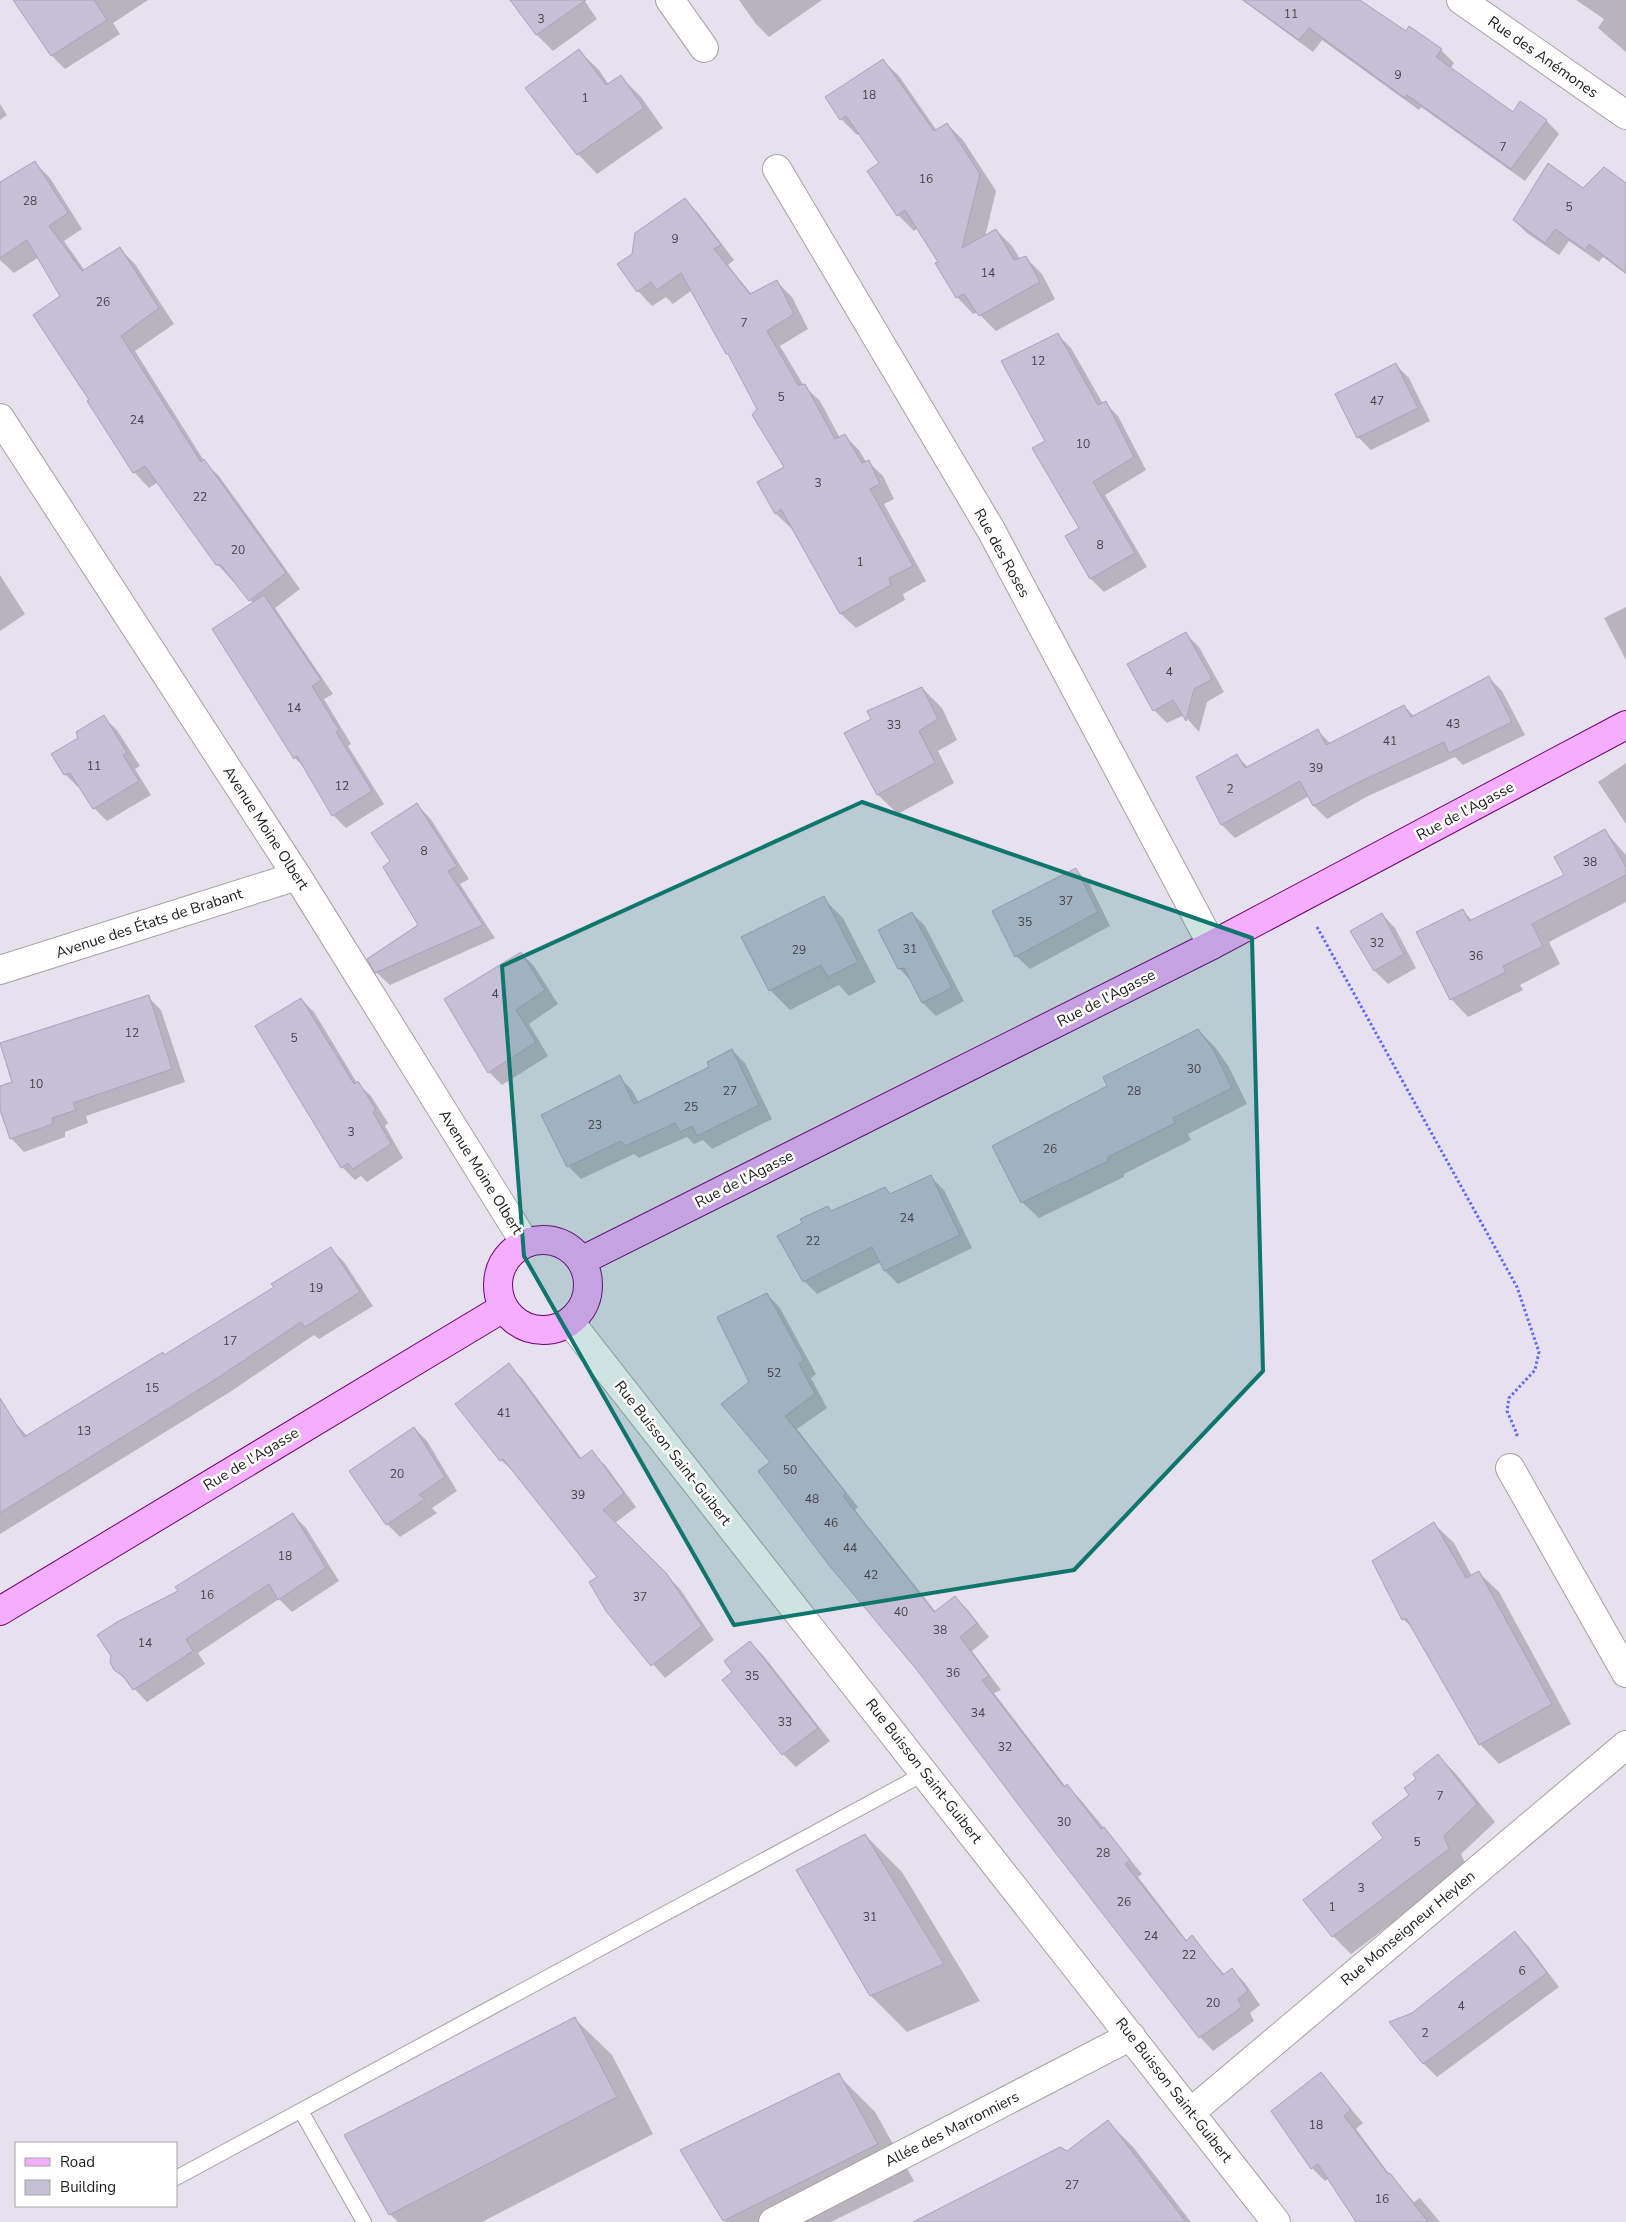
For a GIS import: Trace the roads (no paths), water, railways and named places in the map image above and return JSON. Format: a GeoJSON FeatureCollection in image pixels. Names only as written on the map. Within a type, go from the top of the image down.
{"type":"FeatureCollection","features":[{"type":"Feature","properties":{"kind":"street"},"geometry":{"type":"LineString","coordinates":[[670,0],[704,48]]}},
{"type":"Feature","properties":{"kind":"street","name":"Rue des Anémones"},"geometry":{"type":"LineString","coordinates":[[1461,0],[1626,115]]}},
{"type":"Feature","properties":{"kind":"street","name":"Rue des Roses"},"geometry":{"type":"LineString","coordinates":[[777,169],[991,530],[1212,945]]}},
{"type":"Feature","properties":{"kind":"street","name":"Avenue Moine Olbert"},"geometry":{"type":"LineString","coordinates":[[0,418],[297,876],[525,1243]]}},
{"type":"Feature","properties":{"kind":"street","name":"Rue de l'Agasse"},"geometry":{"type":"LineString","coordinates":[[581,1261],[1212,945],[1626,725]]}},
{"type":"Feature","properties":{"kind":"street","name":"Avenue des États de Brabant"},"geometry":{"type":"LineString","coordinates":[[0,970],[297,876]]}},
{"type":"Feature","properties":{"kind":"street"},"geometry":{"type":"LineString","coordinates":[[537,1240],[550,1240],[562,1244],[573,1251],[581,1261],[587,1273],[586,1300],[580,1312],[570,1322],[556,1329],[541,1331],[526,1328],[513,1320],[502,1308],[497,1293],[502,1263],[512,1251],[525,1243],[537,1240]]}},
{"type":"Feature","properties":{"kind":"street","name":"Rue de l'Agasse"},"geometry":{"type":"LineString","coordinates":[[0,1611],[502,1308]]}},
{"type":"Feature","properties":{"kind":"street","name":"Rue Buisson Saint-Guibert"},"geometry":{"type":"LineString","coordinates":[[570,1322],[1276,2222]]}},
{"type":"Feature","properties":{"kind":"street"},"geometry":{"type":"LineString","coordinates":[[1510,1468],[1626,1673]]}},
{"type":"Feature","properties":{"kind":"street","name":"Rue Monseigneur Heylen"},"geometry":{"type":"LineString","coordinates":[[1191,2112],[1626,1745]]}},
{"type":"Feature","properties":{"kind":"street","name":"Allée des Marronniers"},"geometry":{"type":"LineString","coordinates":[[773,2222],[1131,2036]]}},
{"type":"Feature","properties":{"kind":"lane"},"geometry":{"type":"LineString","coordinates":[[178,2177],[925,1773]]}},
{"type":"Feature","properties":{"kind":"lane"},"geometry":{"type":"LineString","coordinates":[[301,2111],[364,2222]]}}]}
